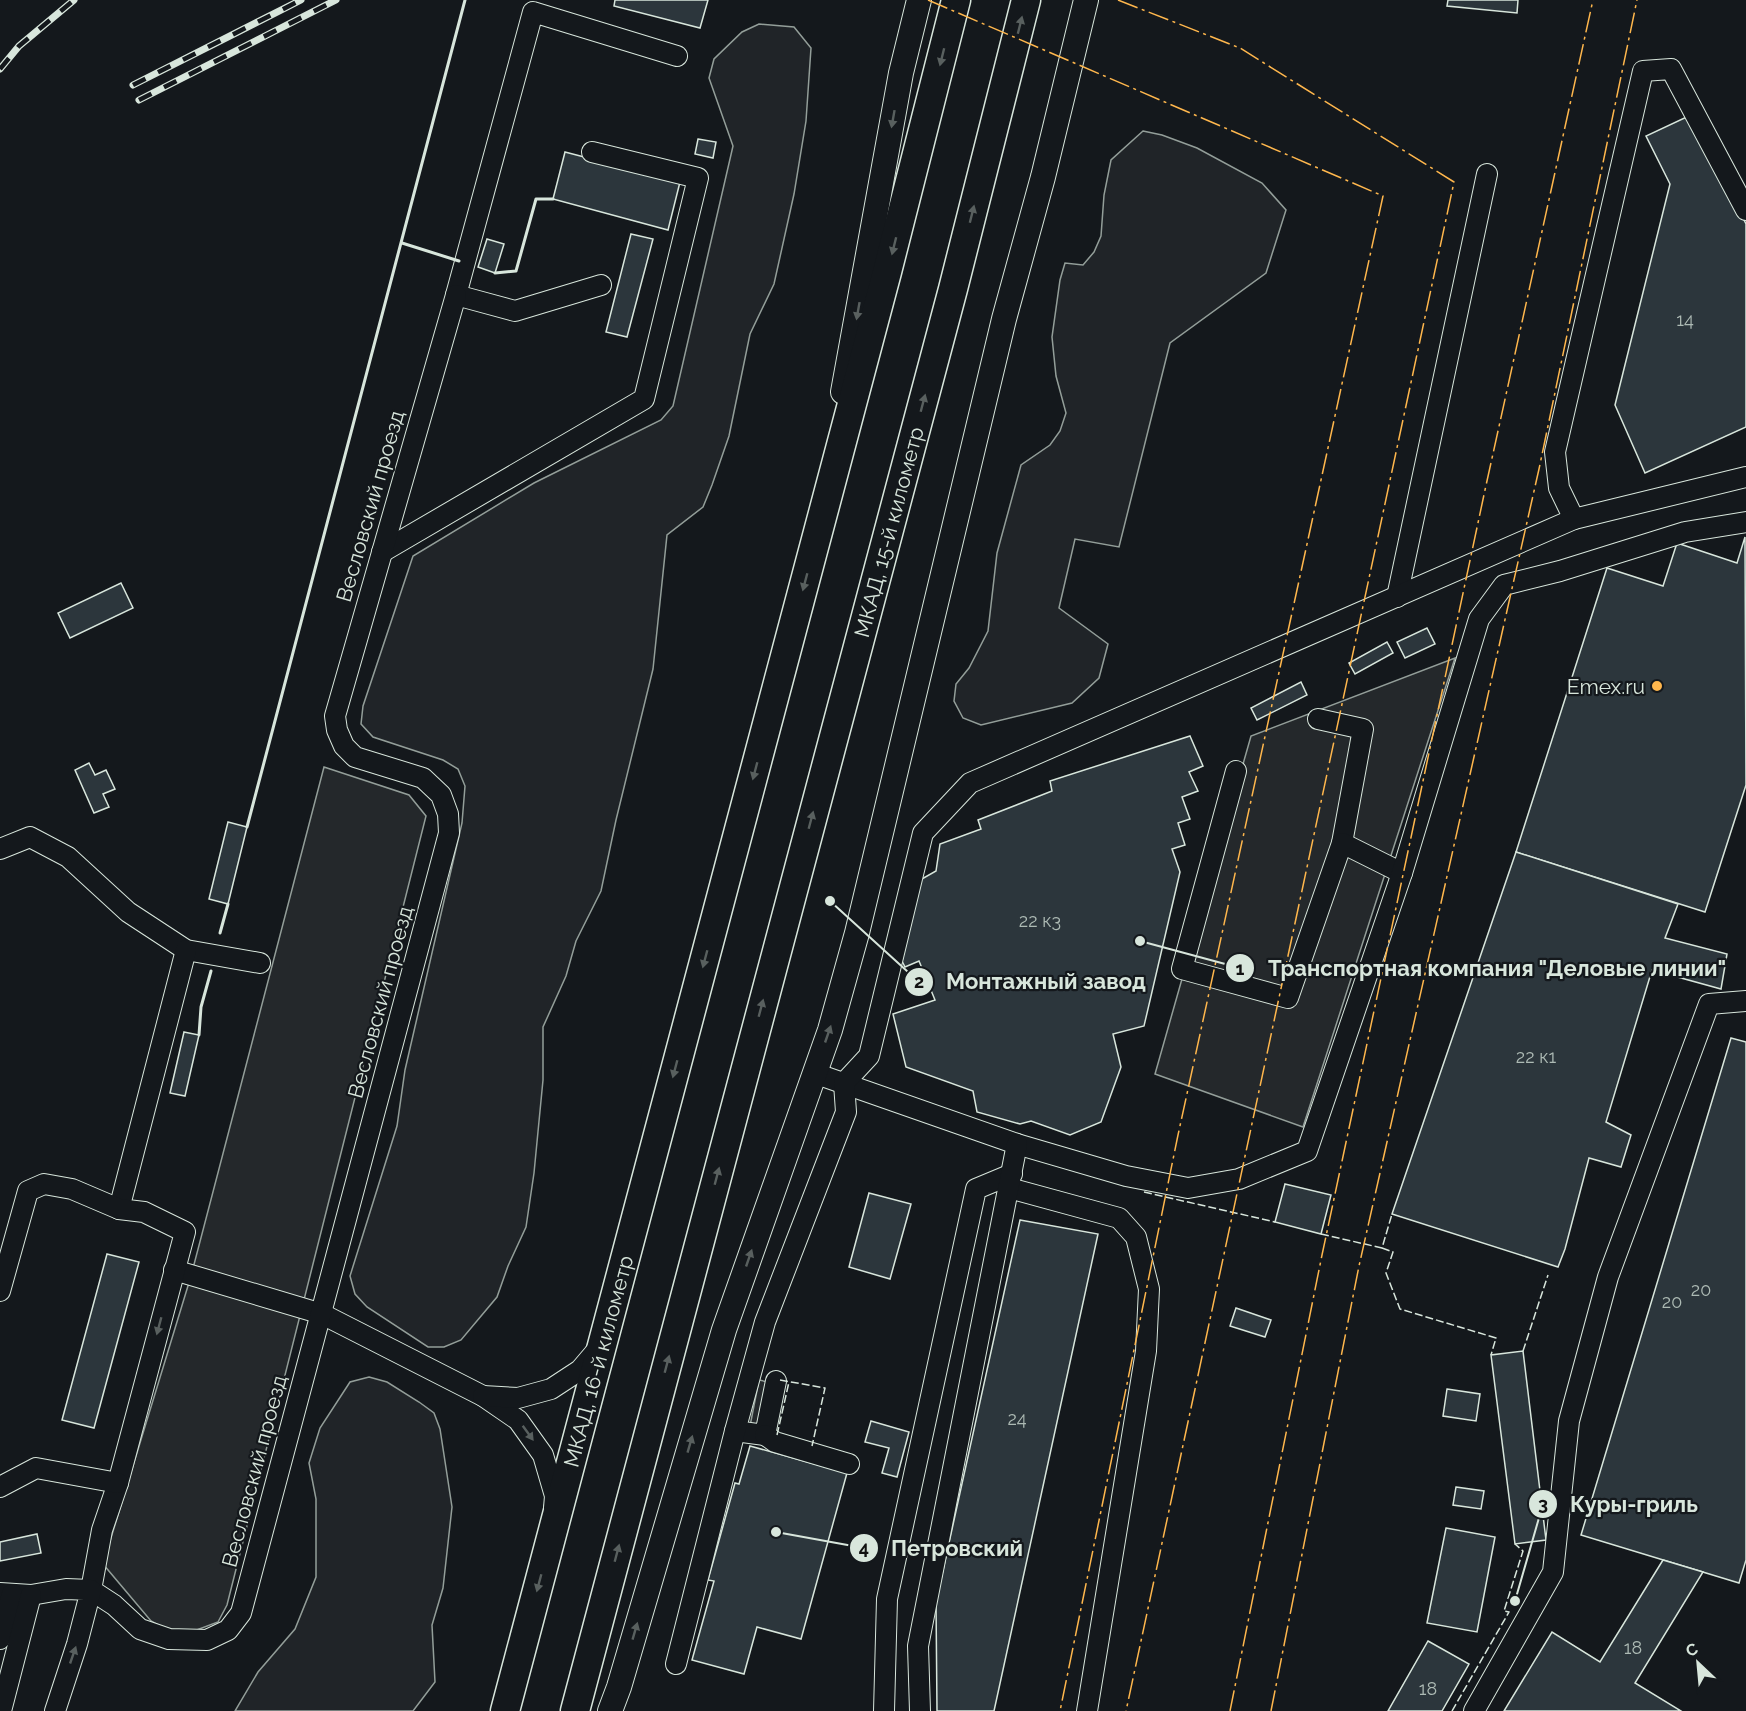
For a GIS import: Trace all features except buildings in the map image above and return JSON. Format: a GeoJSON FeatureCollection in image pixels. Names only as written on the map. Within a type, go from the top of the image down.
{"type":"FeatureCollection","features":[{"type":"Feature","properties":{"kind":"highway"},"geometry":{"type":"LineString","coordinates":[[820,526],[956,0]]}},
{"type":"Feature","properties":{"kind":"highway","name":"МКАД, 15-й километр"},"geometry":{"type":"LineString","coordinates":[[575,1711],[950,300],[1026,0]]}},
{"type":"Feature","properties":{"kind":"highway","name":"МКАД, 16-й километр"},"geometry":{"type":"LineString","coordinates":[[505,1711],[820,526]]}},
{"type":"Feature","properties":{"kind":"main road"},"geometry":{"type":"LineString","coordinates":[[820,526],[901,73],[919,0]]}},
{"type":"Feature","properties":{"kind":"main road"},"geometry":{"type":"LineString","coordinates":[[610,1711],[724,1330],[814,1072],[831,1030],[857,933],[1004,319],[1043,177],[1086,0]]}},
{"type":"Feature","properties":{"kind":"main road"},"geometry":{"type":"LineString","coordinates":[[615,1711],[619,1687]]}},
{"type":"Feature","properties":{"kind":"street","name":"Весловский проезд"},"geometry":{"type":"LineString","coordinates":[[91,1590],[114,1605],[140,1629],[169,1640],[207,1640],[228,1630],[241,1613],[450,833],[448,814],[441,795],[423,778],[355,757],[344,747],[337,730],[335,716],[456,295],[533,12],[677,56]]}},
{"type":"Feature","properties":{"kind":"street"},"geometry":{"type":"LineString","coordinates":[[1574,519],[1559,488],[1555,452],[1643,71],[1671,69],[1746,210]]}},
{"type":"Feature","properties":{"kind":"street"},"geometry":{"type":"LineString","coordinates":[[382,552],[645,399],[698,178],[592,152]]}},
{"type":"Feature","properties":{"kind":"street"},"geometry":{"type":"LineString","coordinates":[[1397,597],[1487,174]]}},
{"type":"Feature","properties":{"kind":"street"},"geometry":{"type":"LineString","coordinates":[[456,295],[515,311],[601,285]]}},
{"type":"Feature","properties":{"kind":"street"},"geometry":{"type":"LineString","coordinates":[[676,1664],[765,1322],[846,1112],[844,1083],[868,1056],[924,833],[970,783],[1574,519],[1746,477]]}},
{"type":"Feature","properties":{"kind":"street"},"geometry":{"type":"LineString","coordinates":[[814,1072],[1017,1144],[1126,1176],[1188,1188],[1239,1179],[1307,1151],[1402,873],[1479,619],[1504,585],[1560,571],[1685,532],[1746,522]]}},
{"type":"Feature","properties":{"kind":"street"},"geometry":{"type":"LineString","coordinates":[[1236,771],[1182,969],[1288,998],[1342,843],[1363,729],[1318,719]]}},
{"type":"Feature","properties":{"kind":"street"},"geometry":{"type":"LineString","coordinates":[[0,849],[30,837],[68,857],[128,912],[186,950],[260,963]]}},
{"type":"Feature","properties":{"kind":"street"},"geometry":{"type":"LineString","coordinates":[[1342,843],[1402,873]]}},
{"type":"Feature","properties":{"kind":"street"},"geometry":{"type":"LineString","coordinates":[[119,1209],[186,950]]}},
{"type":"Feature","properties":{"kind":"street"},"geometry":{"type":"LineString","coordinates":[[1474,1711],[1554,1572],[1569,1421],[1608,1277],[1709,1004],[1746,1001]]}},
{"type":"Feature","properties":{"kind":"street"},"geometry":{"type":"LineString","coordinates":[[920,1711],[918,1646],[1017,1144]]}},
{"type":"Feature","properties":{"kind":"street"},"geometry":{"type":"LineString","coordinates":[[884,1711],[886,1599],[976,1189],[1010,1181],[1119,1218],[1136,1237],[1149,1289],[1146,1351],[1087,1711]]}},
{"type":"Feature","properties":{"kind":"street"},"geometry":{"type":"LineString","coordinates":[[0,1292],[28,1191],[44,1184],[72,1189],[119,1209],[144,1212],[185,1232],[118,1483],[102,1530],[91,1590],[77,1644],[55,1711]]}},
{"type":"Feature","properties":{"kind":"street"},"geometry":{"type":"LineString","coordinates":[[174,1270],[322,1314],[483,1396],[518,1420],[543,1455],[555,1496],[551,1538]]}},
{"type":"Feature","properties":{"kind":"street"},"geometry":{"type":"LineString","coordinates":[[483,1396],[518,1398],[551,1389],[580,1370],[602,1343]]}},
{"type":"Feature","properties":{"kind":"street"},"geometry":{"type":"LineString","coordinates":[[765,1435],[776,1381]]}},
{"type":"Feature","properties":{"kind":"street"},"geometry":{"type":"LineString","coordinates":[[735,1431],[765,1435],[775,1442],[849,1464]]}},
{"type":"Feature","properties":{"kind":"street"},"geometry":{"type":"LineString","coordinates":[[0,1487],[36,1468],[118,1483]]}},
{"type":"Feature","properties":{"kind":"street"},"geometry":{"type":"LineString","coordinates":[[14,1594],[66,1588],[91,1590]]}},
{"type":"Feature","properties":{"kind":"street"},"geometry":{"type":"LineString","coordinates":[[0,1639],[14,1594]]}},
{"type":"Feature","properties":{"kind":"street"},"geometry":{"type":"LineString","coordinates":[[2,1705],[14,1594]]}},
{"type":"Feature","properties":{"kind":"shaded area"},"geometry":{"type":"Polygon","coordinates":[[[759,24],[794,27],[811,48],[806,121],[794,194],[774,284],[750,334],[729,436],[703,507],[667,535],[653,669],[601,891],[576,941],[566,976],[543,1027],[543,1080],[526,1227],[497,1297],[461,1340],[444,1347],[428,1347],[367,1307],[355,1294],[350,1276],[397,1126],[405,1070],[462,823],[465,786],[458,769],[443,760],[373,737],[361,724],[363,706],[413,556],[534,483],[661,420],[673,406],[733,146],[709,78],[714,59],[742,32],[759,24]]]}},
{"type":"Feature","properties":{"kind":"shaded area"},"geometry":{"type":"Polygon","coordinates":[[[1143,131],[1162,135],[1197,148],[1262,183],[1286,210],[1266,273],[1170,343],[1119,547],[1075,539],[1059,608],[1108,644],[1099,678],[1072,703],[981,725],[963,718],[954,701],[956,684],[969,668],[988,631],[997,553],[1021,465],[1050,445],[1060,431],[1066,413],[1056,376],[1052,337],[1060,280],[1065,263],[1083,265],[1094,252],[1101,236],[1104,195],[1111,160],[1143,131]]]}},
{"type":"Feature","properties":{"kind":"shaded area"},"geometry":{"type":"Polygon","coordinates":[[[1455,658],[1303,1127],[1155,1074],[1251,736],[1455,658]]]}},
{"type":"Feature","properties":{"kind":"shaded area"},"geometry":{"type":"Polygon","coordinates":[[[324,767],[409,795],[426,816],[227,1605],[218,1622],[194,1631],[165,1629],[151,1621],[103,1564],[191,1276],[324,767]]]}},
{"type":"Feature","properties":{"kind":"shaded area"},"geometry":{"type":"Polygon","coordinates":[[[369,1377],[387,1382],[419,1402],[434,1413],[440,1429],[452,1507],[443,1588],[432,1625],[435,1682],[413,1711],[235,1711],[258,1672],[295,1629],[316,1577],[316,1499],[309,1463],[320,1428],[350,1382],[369,1377]]]}},
{"type":"Feature","properties":{"kind":"shaded area"},"geometry":{"type":"Polygon","coordinates":[[[759,1380],[782,1385],[772,1430],[750,1426],[759,1380]]]}},
{"type":"Feature","properties":{"kind":"railway"},"geometry":{"type":"LineString","coordinates":[[0,69],[19,46],[74,0]]}},
{"type":"Feature","properties":{"kind":"railway"},"geometry":{"type":"LineString","coordinates":[[133,85],[301,0]]}},
{"type":"Feature","properties":{"kind":"railway"},"geometry":{"type":"LineString","coordinates":[[139,100],[336,0]]}},
{"type":"Feature","properties":{"kind":"fence"},"geometry":{"type":"LineString","coordinates":[[1144,1192],[1275,1222]]}},
{"type":"Feature","properties":{"kind":"fence"},"geometry":{"type":"LineString","coordinates":[[1321,1234],[1382,1248],[1392,1214]]}},
{"type":"Feature","properties":{"kind":"fence"},"geometry":{"type":"LineString","coordinates":[[1382,1248],[1393,1252],[1386,1273],[1400,1309],[1496,1338],[1491,1355]]}},
{"type":"Feature","properties":{"kind":"fence"},"geometry":{"type":"LineString","coordinates":[[1523,1351],[1548,1275]]}},
{"type":"Feature","properties":{"kind":"fence"},"geometry":{"type":"LineString","coordinates":[[780,1380],[825,1388],[812,1446]]}},
{"type":"Feature","properties":{"kind":"fence"},"geometry":{"type":"LineString","coordinates":[[777,1435],[789,1382]]}},
{"type":"Feature","properties":{"kind":"fence"},"geometry":{"type":"LineString","coordinates":[[1452,1711],[1509,1612],[1504,1611],[1523,1551],[1515,1544]]}},
{"type":"Feature","properties":{"kind":"wall"},"geometry":{"type":"LineString","coordinates":[[247,827],[465,0]]}},
{"type":"Feature","properties":{"kind":"wall"},"geometry":{"type":"LineString","coordinates":[[495,273],[516,271],[536,199],[553,199]]}},
{"type":"Feature","properties":{"kind":"wall"},"geometry":{"type":"LineString","coordinates":[[402,243],[459,261]]}},
{"type":"Feature","properties":{"kind":"wall"},"geometry":{"type":"LineString","coordinates":[[220,933],[228,904]]}},
{"type":"Feature","properties":{"kind":"wall"},"geometry":{"type":"LineString","coordinates":[[199,1035],[201,1007],[211,971]]}},
{"type":"Feature","properties":{"kind":"power"},"geometry":{"type":"LineString","coordinates":[[928,0],[1383,196],[1178,1135],[1060,1711]]}},
{"type":"Feature","properties":{"kind":"power"},"geometry":{"type":"LineString","coordinates":[[1118,0],[1240,48],[1454,182],[1126,1711]]}},
{"type":"Feature","properties":{"kind":"power"},"geometry":{"type":"LineString","coordinates":[[1230,1711],[1322,1255],[1485,490],[1593,0]]}},
{"type":"Feature","properties":{"kind":"power"},"geometry":{"type":"LineString","coordinates":[[1271,1711],[1359,1266],[1539,469],[1637,0]]}},
{"type":"Feature","properties":{"kind":"place","name":"Emex.ru"},"geometry":{"type":"Point","coordinates":[1657,686]}},
{"type":"Feature","properties":{"kind":"place","name":"Монтажный завод"},"geometry":{"type":"Point","coordinates":[830,901]}},
{"type":"Feature","properties":{"kind":"place","name":"Транспортная компания \"Деловые линии\""},"geometry":{"type":"Point","coordinates":[1140,941]}},
{"type":"Feature","properties":{"kind":"place","name":"Петровский"},"geometry":{"type":"Point","coordinates":[776,1532]}},
{"type":"Feature","properties":{"kind":"place","name":"Куры-гриль"},"geometry":{"type":"Point","coordinates":[1515,1601]}}]}
